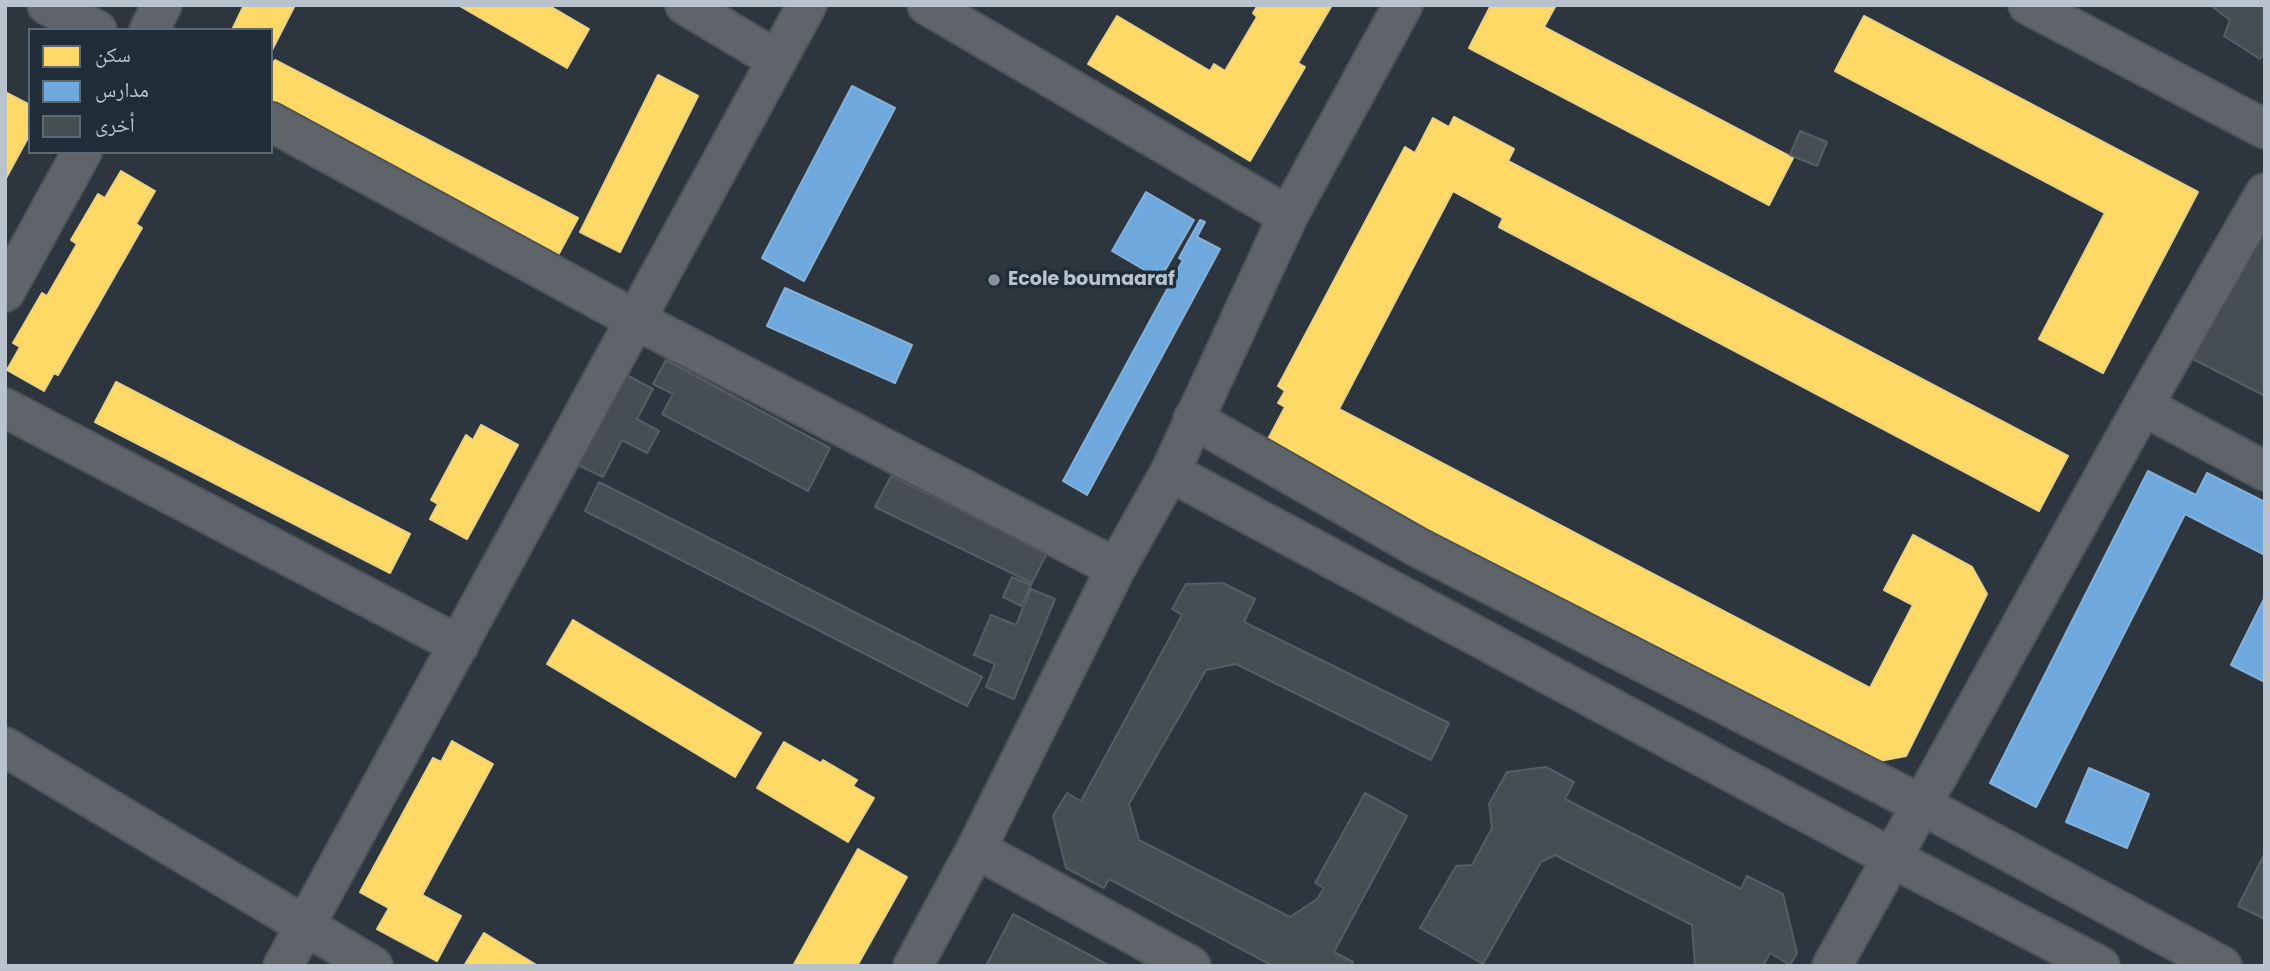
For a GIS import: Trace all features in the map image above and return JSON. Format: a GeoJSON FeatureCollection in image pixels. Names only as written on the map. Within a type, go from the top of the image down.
{"type":"FeatureCollection","features":[{"type":"Feature","properties":{"kind":"street"},"geometry":{"type":"LineString","coordinates":[[47,5],[93,28]]}},
{"type":"Feature","properties":{"kind":"street"},"geometry":{"type":"LineString","coordinates":[[150,28],[162,5]]}},
{"type":"Feature","properties":{"kind":"street"},"geometry":{"type":"LineString","coordinates":[[685,5],[777,60]]}},
{"type":"Feature","properties":{"kind":"street"},"geometry":{"type":"LineString","coordinates":[[284,966],[807,5]]}},
{"type":"Feature","properties":{"kind":"street"},"geometry":{"type":"LineString","coordinates":[[927,5],[1288,216]]}},
{"type":"Feature","properties":{"kind":"street"},"geometry":{"type":"LineString","coordinates":[[913,966],[976,849],[1116,568],[1170,472],[1288,216],[1403,5]]}},
{"type":"Feature","properties":{"kind":"street"},"geometry":{"type":"LineString","coordinates":[[2028,5],[2265,129]]}},
{"type":"Feature","properties":{"kind":"street"},"geometry":{"type":"LineString","coordinates":[[273,123],[636,320],[1116,568]]}},
{"type":"Feature","properties":{"kind":"street"},"geometry":{"type":"LineString","coordinates":[[5,292],[81,154]]}},
{"type":"Feature","properties":{"kind":"street"},"geometry":{"type":"LineString","coordinates":[[1832,966],[2143,406],[2265,193]]}},
{"type":"Feature","properties":{"kind":"street"},"geometry":{"type":"LineString","coordinates":[[2143,406],[2265,471]]}},
{"type":"Feature","properties":{"kind":"street"},"geometry":{"type":"LineString","coordinates":[[5,408],[459,645]]}},
{"type":"Feature","properties":{"kind":"street"},"geometry":{"type":"LineString","coordinates":[[1193,419],[1419,548],[1922,805],[2222,966]]}},
{"type":"Feature","properties":{"kind":"street"},"geometry":{"type":"LineString","coordinates":[[1170,472],[1892,858],[2100,966]]}},
{"type":"Feature","properties":{"kind":"street"},"geometry":{"type":"LineString","coordinates":[[5,747],[373,966]]}},
{"type":"Feature","properties":{"kind":"street"},"geometry":{"type":"LineString","coordinates":[[976,849],[1191,966]]}},
{"type":"Feature","properties":{"kind":"building: سكن"},"geometry":{"type":"Polygon","coordinates":[[[244,5],[295,5],[273,48],[273,28],[233,28],[244,5]]]}},
{"type":"Feature","properties":{"kind":"building: سكن"},"geometry":{"type":"Polygon","coordinates":[[[458,5],[548,5],[589,29],[567,68],[458,5]]]}},
{"type":"Feature","properties":{"kind":"building: سكن"},"geometry":{"type":"Polygon","coordinates":[[[1258,5],[1332,5],[1298,63],[1305,67],[1250,161],[1088,64],[1117,16],[1210,71],[1214,64],[1225,71],[1257,17],[1253,13],[1258,5]]]}},
{"type":"Feature","properties":{"kind":"building: سكن"},"geometry":{"type":"Polygon","coordinates":[[[1491,5],[1556,5],[1544,27],[1793,158],[1769,205],[1469,48],[1491,5]]]}},
{"type":"Feature","properties":{"kind":"building: سكن"},"geometry":{"type":"Polygon","coordinates":[[[1864,16],[2198,192],[2103,373],[2039,339],[2105,213],[1835,71],[1864,16]]]}},
{"type":"Feature","properties":{"kind":"building: سكن"},"geometry":{"type":"Polygon","coordinates":[[[275,60],[578,218],[556,259],[273,111],[275,60]]]}},
{"type":"Feature","properties":{"kind":"building: سكن"},"geometry":{"type":"Polygon","coordinates":[[[658,75],[698,96],[620,252],[580,232],[658,75]]]}},
{"type":"Feature","properties":{"kind":"building: سكن"},"geometry":{"type":"Polygon","coordinates":[[[5,92],[28,104],[28,138],[5,180],[5,92]]]}},
{"type":"Feature","properties":{"kind":"building: سكن"},"geometry":{"type":"Polygon","coordinates":[[[1454,117],[1514,149],[1508,161],[2068,456],[2039,511],[1499,227],[1503,218],[1453,191],[1339,409],[1870,688],[1913,605],[1884,590],[1913,535],[1972,567],[1987,594],[1906,756],[1858,765],[1265,445],[1285,407],[1278,403],[1285,391],[1278,386],[1405,147],[1415,153],[1433,118],[1449,127],[1454,117]]]}},
{"type":"Feature","properties":{"kind":"building: سكن"},"geometry":{"type":"Polygon","coordinates":[[[121,171],[155,191],[136,224],[142,228],[58,375],[54,373],[44,391],[7,370],[20,347],[13,343],[42,293],[47,296],[77,244],[71,240],[98,194],[105,198],[121,171]]]}},
{"type":"Feature","properties":{"kind":"building: سكن"},"geometry":{"type":"Polygon","coordinates":[[[116,382],[410,534],[390,573],[95,422],[116,382]]]}},
{"type":"Feature","properties":{"kind":"building: سكن"},"geometry":{"type":"Polygon","coordinates":[[[481,425],[518,445],[467,539],[430,519],[438,504],[431,500],[466,435],[473,440],[481,425]]]}},
{"type":"Feature","properties":{"kind":"building: سكن"},"geometry":{"type":"Polygon","coordinates":[[[573,620],[761,733],[735,777],[547,664],[573,620]]]}},
{"type":"Feature","properties":{"kind":"building: سكن"},"geometry":{"type":"Polygon","coordinates":[[[452,741],[493,764],[422,895],[461,916],[437,961],[377,929],[389,908],[360,892],[433,758],[441,762],[452,741]]]}},
{"type":"Feature","properties":{"kind":"building: سكن"},"geometry":{"type":"Polygon","coordinates":[[[784,742],[857,780],[853,786],[874,798],[848,842],[757,788],[784,742]]]}},
{"type":"Feature","properties":{"kind":"building: سكن"},"geometry":{"type":"Polygon","coordinates":[[[858,849],[907,877],[857,966],[793,966],[858,849]]]}},
{"type":"Feature","properties":{"kind":"building: سكن"},"geometry":{"type":"Polygon","coordinates":[[[484,933],[538,966],[464,966],[484,933]]]}},
{"type":"Feature","properties":{"kind":"building: مدارس"},"geometry":{"type":"Polygon","coordinates":[[[852,86],[895,108],[804,281],[762,258],[852,86]]]}},
{"type":"Feature","properties":{"kind":"building: مدارس"},"geometry":{"type":"Polygon","coordinates":[[[1146,192],[1194,220],[1160,279],[1112,251],[1146,192]]]}},
{"type":"Feature","properties":{"kind":"building: مدارس"},"geometry":{"type":"Polygon","coordinates":[[[1200,220],[1205,222],[1197,237],[1220,249],[1087,495],[1063,481],[1183,260],[1179,258],[1200,220]]]}},
{"type":"Feature","properties":{"kind":"building: مدارس"},"geometry":{"type":"Polygon","coordinates":[[[785,288],[912,345],[895,383],[767,326],[785,288]]]}},
{"type":"Feature","properties":{"kind":"building: مدارس"},"geometry":{"type":"Polygon","coordinates":[[[2148,471],[2196,495],[2207,473],[2265,502],[2265,555],[2185,514],[2036,807],[1990,783],[2148,471]]]}},
{"type":"Feature","properties":{"kind":"building: مدارس"},"geometry":{"type":"Polygon","coordinates":[[[2265,597],[2265,682],[2231,665],[2265,597]]]}},
{"type":"Feature","properties":{"kind":"building: مدارس"},"geometry":{"type":"Polygon","coordinates":[[[2089,768],[2149,794],[2127,848],[2066,822],[2089,768]]]}},
{"type":"Feature","properties":{"kind":"building: أخرى"},"geometry":{"type":"Polygon","coordinates":[[[2210,5],[2265,5],[2265,52],[2260,59],[2224,36],[2230,20],[2210,5]]]}},
{"type":"Feature","properties":{"kind":"building: أخرى"},"geometry":{"type":"Polygon","coordinates":[[[1800,131],[1827,142],[1817,166],[1790,155],[1800,131]]]}},
{"type":"Feature","properties":{"kind":"building: أخرى"},"geometry":{"type":"Polygon","coordinates":[[[2265,201],[2265,396],[2185,355],[2265,201]]]}},
{"type":"Feature","properties":{"kind":"building: أخرى"},"geometry":{"type":"Polygon","coordinates":[[[666,360],[830,448],[808,491],[662,414],[673,394],[653,384],[666,360]]]}},
{"type":"Feature","properties":{"kind":"building: أخرى"},"geometry":{"type":"Polygon","coordinates":[[[623,373],[653,389],[637,419],[659,431],[647,453],[622,440],[603,477],[576,464],[623,373]]]}},
{"type":"Feature","properties":{"kind":"building: أخرى"},"geometry":{"type":"Polygon","coordinates":[[[891,476],[1047,553],[1032,583],[875,507],[891,476]]]}},
{"type":"Feature","properties":{"kind":"building: أخرى"},"geometry":{"type":"Polygon","coordinates":[[[599,482],[982,677],[967,706],[585,511],[599,482]]]}},
{"type":"Feature","properties":{"kind":"building: أخرى"},"geometry":{"type":"Polygon","coordinates":[[[1012,577],[1031,585],[1021,606],[1003,597],[1012,577]]]}},
{"type":"Feature","properties":{"kind":"building: أخرى"},"geometry":{"type":"Polygon","coordinates":[[[1223,583],[1255,599],[1244,622],[1449,723],[1431,760],[1236,664],[1206,670],[1129,804],[1139,840],[1290,917],[1317,899],[1324,888],[1315,883],[1365,793],[1407,816],[1334,952],[1353,962],[1351,966],[1273,966],[1109,879],[1104,888],[1066,868],[1053,816],[1067,793],[1081,801],[1182,615],[1172,609],[1186,584],[1223,583]]]}},
{"type":"Feature","properties":{"kind":"building: أخرى"},"geometry":{"type":"Polygon","coordinates":[[[1031,589],[1055,599],[1014,699],[986,687],[995,664],[974,655],[991,615],[1016,625],[1031,589]]]}},
{"type":"Feature","properties":{"kind":"building: أخرى"},"geometry":{"type":"Polygon","coordinates":[[[1546,767],[1574,782],[1565,799],[1741,889],[1747,876],[1783,894],[1797,953],[1790,965],[1770,953],[1763,966],[1695,966],[1692,925],[1555,855],[1541,862],[1483,964],[1420,928],[1456,866],[1472,865],[1492,828],[1489,804],[1507,772],[1546,767]]]}},
{"type":"Feature","properties":{"kind":"building: أخرى"},"geometry":{"type":"Polygon","coordinates":[[[2265,853],[2265,919],[2238,906],[2265,853]]]}},
{"type":"Feature","properties":{"kind":"building: أخرى"},"geometry":{"type":"Polygon","coordinates":[[[1013,914],[1110,966],[986,966],[1013,914]]]}},
{"type":"Feature","properties":{"kind":"place","name":"Ecole boumaaraf"},"geometry":{"type":"Point","coordinates":[994,280]}}]}
